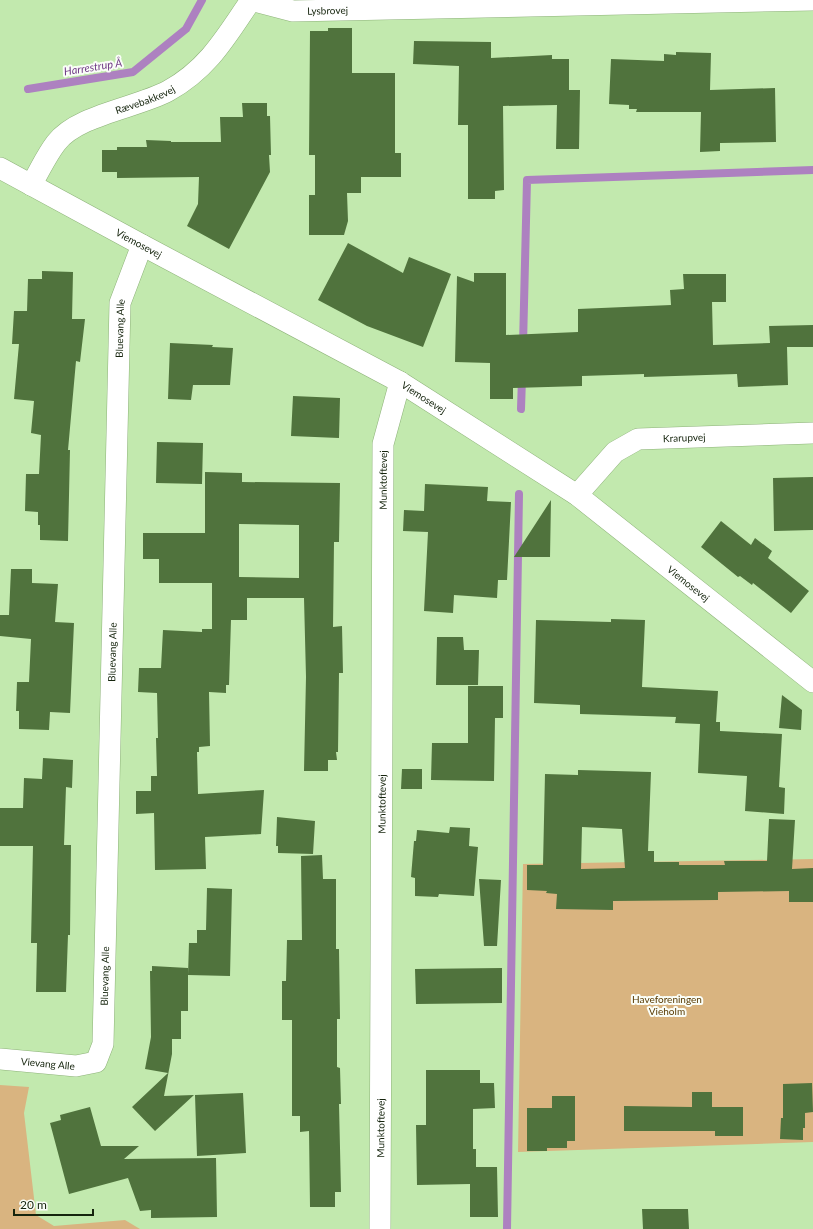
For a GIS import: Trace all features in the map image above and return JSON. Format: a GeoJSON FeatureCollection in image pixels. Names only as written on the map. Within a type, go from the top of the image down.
{"type":"FeatureCollection","features":[{"type":"Feature","properties":{"kind":"street","name":"Lysbrovej"},"geometry":{"type":"LineString","coordinates":[[251,0],[293,10],[813,0]]}},
{"type":"Feature","properties":{"kind":"street","name":"Rævebakkevej"},"geometry":{"type":"LineString","coordinates":[[31,185],[56,143],[73,127],[167,92],[195,73],[214,54],[251,0]]}},
{"type":"Feature","properties":{"kind":"street","name":"Viemosevej"},"geometry":{"type":"LineString","coordinates":[[0,168],[400,382],[577,495],[813,682]]}},
{"type":"Feature","properties":{"kind":"street","name":"Bluevang Alle"},"geometry":{"type":"LineString","coordinates":[[96,1062],[103,1044],[120,303],[142,245]]}},
{"type":"Feature","properties":{"kind":"street","name":"Munktoftevej"},"geometry":{"type":"LineString","coordinates":[[380,1229],[383,444],[400,382]]}},
{"type":"Feature","properties":{"kind":"street","name":"Krarupvej"},"geometry":{"type":"LineString","coordinates":[[577,495],[615,452],[638,439],[813,433]]}},
{"type":"Feature","properties":{"kind":"street","name":"Vievang Alle"},"geometry":{"type":"LineString","coordinates":[[0,1059],[76,1066],[96,1062]]}},
{"type":"Feature","properties":{"kind":"green space","name":"Haveforeningen Vieholm"},"geometry":{"type":"Polygon","coordinates":[[[813,859],[813,1142],[518,1152],[523,864],[813,859]]]}},
{"type":"Feature","properties":{"kind":"green space"},"geometry":{"type":"Polygon","coordinates":[[[0,1085],[29,1087],[24,1113],[36,1215],[54,1226],[125,1220],[140,1229],[0,1229],[0,1085]]]}},
{"type":"Feature","properties":{"kind":"building"},"geometry":{"type":"Polygon","coordinates":[[[328,28],[352,28],[352,73],[395,73],[395,153],[401,153],[401,177],[361,177],[361,193],[347,193],[348,221],[344,235],[309,235],[309,195],[315,195],[315,155],[309,155],[310,31],[328,31],[328,28]]]}},
{"type":"Feature","properties":{"kind":"building"},"geometry":{"type":"Polygon","coordinates":[[[414,41],[491,42],[491,58],[552,55],[552,59],[569,59],[569,90],[580,90],[579,149],[556,149],[557,105],[503,106],[504,190],[495,191],[495,199],[468,199],[468,125],[458,125],[459,66],[413,64],[414,41]]]}},
{"type":"Feature","properties":{"kind":"building"},"geometry":{"type":"Polygon","coordinates":[[[676,52],[711,53],[710,90],[775,88],[776,142],[720,143],[720,151],[700,152],[701,112],[636,112],[637,109],[629,109],[629,105],[609,104],[611,59],[664,61],[664,54],[676,55],[676,52]]]}},
{"type":"Feature","properties":{"kind":"building"},"geometry":{"type":"Polygon","coordinates":[[[242,103],[267,103],[267,116],[270,116],[270,172],[229,249],[187,226],[198,204],[199,177],[117,178],[117,172],[102,172],[102,150],[117,150],[117,147],[147,147],[146,140],[171,142],[221,142],[220,117],[243,117],[242,103]]]}},
{"type":"Feature","properties":{"kind":"building"},"geometry":{"type":"Polygon","coordinates":[[[348,243],[403,273],[409,257],[451,274],[423,347],[367,326],[318,300],[348,243]]]}},
{"type":"Feature","properties":{"kind":"building"},"geometry":{"type":"Polygon","coordinates":[[[42,271],[73,272],[72,319],[85,319],[80,362],[76,361],[68,450],[70,450],[68,541],[40,540],[38,512],[25,511],[26,474],[39,474],[41,435],[31,433],[34,401],[14,399],[19,344],[12,344],[14,311],[27,311],[28,279],[42,279],[42,271]]]}},
{"type":"Feature","properties":{"kind":"building"},"geometry":{"type":"Polygon","coordinates":[[[474,273],[506,273],[506,335],[578,332],[578,309],[671,305],[670,290],[684,289],[683,274],[726,274],[726,302],[712,302],[713,345],[770,343],[769,326],[813,325],[813,347],[787,347],[788,385],[738,387],[737,374],[644,377],[644,374],[582,376],[582,386],[513,388],[513,399],[490,399],[490,363],[455,362],[457,276],[474,282],[474,273]]]}},
{"type":"Feature","properties":{"kind":"building"},"geometry":{"type":"Polygon","coordinates":[[[170,343],[213,345],[212,347],[233,348],[230,385],[193,385],[191,400],[168,399],[170,343]]]}},
{"type":"Feature","properties":{"kind":"building"},"geometry":{"type":"Polygon","coordinates":[[[293,396],[340,398],[339,438],[291,436],[293,396]]]}},
{"type":"Feature","properties":{"kind":"building"},"geometry":{"type":"Polygon","coordinates":[[[157,442],[203,443],[202,484],[156,483],[157,442]]]}},
{"type":"Feature","properties":{"kind":"building"},"geometry":{"type":"Polygon","coordinates":[[[205,472],[242,473],[242,482],[340,483],[339,542],[334,542],[333,627],[342,626],[343,673],[339,673],[337,760],[328,760],[328,771],[304,771],[306,677],[304,598],[247,598],[247,620],[231,620],[229,685],[226,685],[226,693],[209,692],[210,746],[199,747],[199,752],[197,752],[198,794],[264,790],[261,834],[205,837],[206,869],[155,870],[154,813],[136,814],[136,791],[151,791],[151,776],[157,776],[157,693],[138,692],[139,668],[161,668],[163,630],[202,632],[202,629],[212,629],[212,583],[159,583],[159,559],[143,559],[143,533],[205,533],[205,472]],[[239,524],[239,577],[299,578],[299,525],[239,524]]]}},
{"type":"Feature","properties":{"kind":"building"},"geometry":{"type":"Polygon","coordinates":[[[813,477],[813,530],[774,531],[773,478],[813,477]]]}},
{"type":"Feature","properties":{"kind":"building"},"geometry":{"type":"Polygon","coordinates":[[[425,484],[488,487],[487,501],[511,502],[507,580],[498,580],[497,598],[454,595],[453,613],[424,611],[428,532],[403,531],[404,510],[424,511],[425,484]]]}},
{"type":"Feature","properties":{"kind":"building"},"geometry":{"type":"Polygon","coordinates":[[[551,500],[550,557],[514,557],[551,500]]]}},
{"type":"Feature","properties":{"kind":"building"},"geometry":{"type":"Polygon","coordinates":[[[721,521],[751,545],[755,538],[772,551],[768,558],[809,591],[791,613],[753,583],[752,585],[740,576],[738,577],[701,547],[721,521]]]}},
{"type":"Feature","properties":{"kind":"building"},"geometry":{"type":"Polygon","coordinates":[[[11,569],[32,569],[32,583],[58,584],[55,622],[74,623],[70,713],[50,712],[49,730],[19,729],[19,711],[16,711],[17,682],[29,682],[31,639],[0,636],[0,615],[9,615],[11,569]]]}},
{"type":"Feature","properties":{"kind":"building"},"geometry":{"type":"Polygon","coordinates":[[[611,619],[645,620],[642,687],[718,691],[716,722],[720,722],[720,731],[782,734],[779,787],[785,788],[784,814],[745,811],[747,776],[698,773],[700,724],[675,723],[676,717],[580,714],[580,705],[534,703],[536,620],[611,622],[611,619]]]}},
{"type":"Feature","properties":{"kind":"building"},"geometry":{"type":"Polygon","coordinates":[[[437,637],[463,637],[464,650],[479,650],[478,685],[436,685],[437,637]]]}},
{"type":"Feature","properties":{"kind":"building"},"geometry":{"type":"Polygon","coordinates":[[[468,686],[503,686],[503,718],[495,718],[494,781],[431,780],[432,743],[468,743],[468,686]]]}},
{"type":"Feature","properties":{"kind":"building"},"geometry":{"type":"Polygon","coordinates":[[[782,695],[802,710],[801,730],[779,728],[782,695]]]}},
{"type":"Feature","properties":{"kind":"building"},"geometry":{"type":"Polygon","coordinates":[[[43,758],[73,760],[72,788],[66,787],[64,845],[71,845],[70,935],[68,935],[66,992],[36,992],[37,943],[31,943],[33,846],[0,846],[0,808],[23,808],[24,778],[42,779],[43,758]]]}},
{"type":"Feature","properties":{"kind":"building"},"geometry":{"type":"Polygon","coordinates":[[[402,769],[422,769],[422,789],[401,789],[402,769]]]}},
{"type":"Feature","properties":{"kind":"building"},"geometry":{"type":"Polygon","coordinates":[[[578,770],[651,772],[648,851],[654,851],[654,862],[679,862],[679,865],[725,865],[724,861],[767,861],[769,819],[795,820],[792,869],[813,868],[813,902],[789,902],[789,891],[718,892],[718,900],[613,901],[613,910],[556,909],[557,894],[546,893],[547,891],[527,890],[527,865],[543,865],[545,774],[578,775],[578,770]],[[582,827],[581,869],[625,868],[622,829],[582,827]]]}},
{"type":"Feature","properties":{"kind":"building"},"geometry":{"type":"Polygon","coordinates":[[[277,817],[315,821],[313,854],[278,853],[278,846],[276,846],[277,817]]]}},
{"type":"Feature","properties":{"kind":"building"},"geometry":{"type":"Polygon","coordinates":[[[450,827],[470,828],[469,846],[478,847],[474,896],[439,894],[438,897],[415,896],[415,878],[411,877],[414,841],[416,841],[417,830],[449,833],[450,827]]]}},
{"type":"Feature","properties":{"kind":"building"},"geometry":{"type":"Polygon","coordinates":[[[322,855],[323,879],[336,879],[336,949],[339,949],[340,1019],[337,1019],[337,1067],[340,1068],[341,1104],[339,1104],[341,1192],[335,1192],[335,1207],[310,1207],[309,1131],[300,1132],[300,1116],[292,1116],[292,1020],[282,1020],[282,981],[286,981],[287,940],[302,940],[301,856],[322,855]]]}},
{"type":"Feature","properties":{"kind":"building"},"geometry":{"type":"Polygon","coordinates":[[[479,879],[501,880],[497,946],[484,946],[479,879]]]}},
{"type":"Feature","properties":{"kind":"building"},"geometry":{"type":"Polygon","coordinates":[[[207,888],[232,889],[230,976],[188,975],[189,943],[197,943],[197,930],[206,930],[207,888]]]}},
{"type":"Feature","properties":{"kind":"building"},"geometry":{"type":"Polygon","coordinates":[[[152,966],[188,968],[188,1011],[181,1011],[181,1039],[172,1039],[172,1054],[164,1096],[194,1095],[155,1131],[132,1107],[168,1073],[145,1069],[151,1037],[150,971],[152,971],[152,966]]]}},
{"type":"Feature","properties":{"kind":"building"},"geometry":{"type":"Polygon","coordinates":[[[502,968],[502,1003],[416,1004],[415,969],[502,968]]]}},
{"type":"Feature","properties":{"kind":"building"},"geometry":{"type":"Polygon","coordinates":[[[426,1070],[480,1070],[480,1083],[494,1083],[495,1108],[473,1109],[473,1149],[476,1149],[476,1167],[497,1167],[498,1217],[470,1217],[470,1184],[417,1185],[416,1125],[426,1125],[426,1070]]]}},
{"type":"Feature","properties":{"kind":"building"},"geometry":{"type":"Polygon","coordinates":[[[812,1083],[813,1112],[805,1113],[803,1140],[780,1139],[781,1118],[783,1118],[783,1084],[812,1083]]]}},
{"type":"Feature","properties":{"kind":"building"},"geometry":{"type":"Polygon","coordinates":[[[692,1092],[712,1092],[712,1107],[743,1107],[743,1136],[715,1136],[715,1131],[624,1131],[624,1106],[692,1107],[692,1092]]]}},
{"type":"Feature","properties":{"kind":"building"},"geometry":{"type":"Polygon","coordinates":[[[243,1093],[246,1153],[197,1156],[195,1095],[243,1093]]]}},
{"type":"Feature","properties":{"kind":"building"},"geometry":{"type":"Polygon","coordinates":[[[552,1096],[575,1096],[575,1141],[567,1141],[567,1148],[547,1148],[547,1151],[527,1151],[527,1108],[552,1108],[552,1096]]]}},
{"type":"Feature","properties":{"kind":"building"},"geometry":{"type":"Polygon","coordinates":[[[90,1107],[101,1146],[139,1146],[124,1159],[216,1158],[217,1217],[151,1218],[151,1210],[140,1211],[128,1178],[69,1194],[50,1123],[61,1120],[60,1115],[90,1107]]]}},
{"type":"Feature","properties":{"kind":"building"},"geometry":{"type":"Polygon","coordinates":[[[642,1209],[688,1209],[689,1229],[643,1229],[642,1209]]]}},
{"type":"Feature","properties":{"kind":"waterway","name":"Harrestrup Å"},"geometry":{"type":"LineString","coordinates":[[28,89],[133,72],[186,29],[202,0]]}},
{"type":"Feature","properties":{"kind":"waterway"},"geometry":{"type":"LineString","coordinates":[[523,345],[527,180],[813,170]]}},
{"type":"Feature","properties":{"kind":"waterway"},"geometry":{"type":"LineString","coordinates":[[521,409],[522,378]]}},
{"type":"Feature","properties":{"kind":"waterway"},"geometry":{"type":"LineString","coordinates":[[507,1229],[519,494]]}}]}
